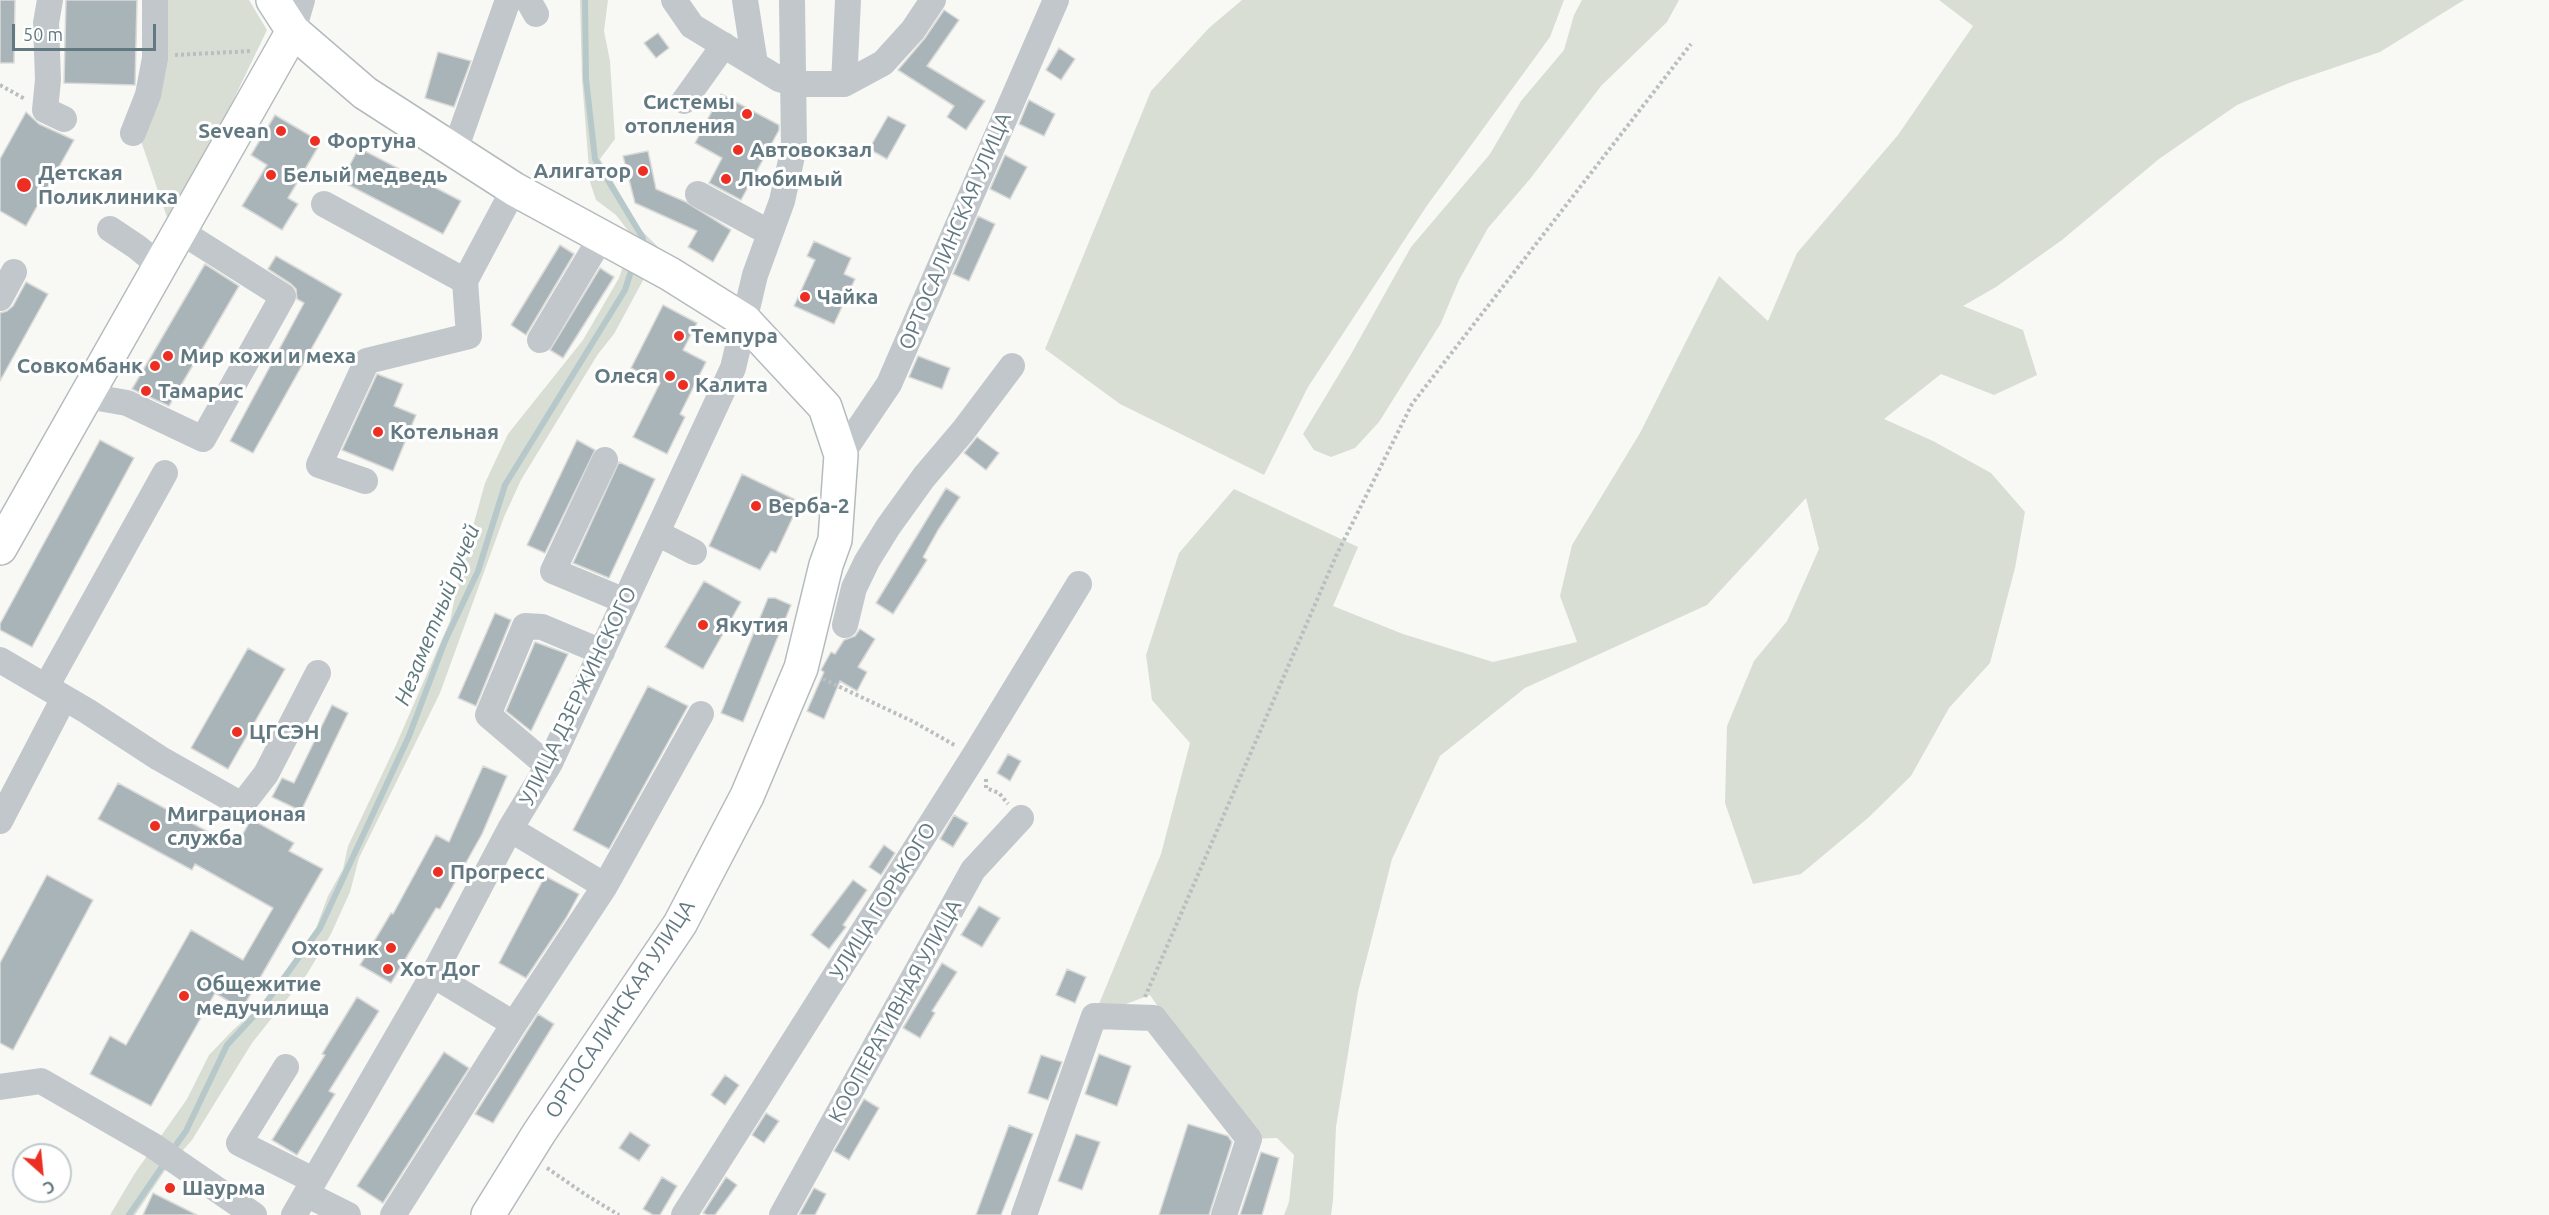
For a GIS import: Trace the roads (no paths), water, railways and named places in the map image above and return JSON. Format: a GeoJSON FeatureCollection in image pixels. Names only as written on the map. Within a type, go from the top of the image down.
{"type":"FeatureCollection","features":[{"type":"Feature","properties":{"kind":"main road","name":"ОРТОСАЛИНСКАЯ УЛИЦА"},"geometry":{"type":"LineString","coordinates":[[273,0],[292,27],[365,93],[514,189],[670,274],[745,321],[825,407],[841,455],[835,540],[826,565],[801,668],[747,796],[680,924],[526,1153],[489,1215]]}},
{"type":"Feature","properties":{"kind":"main road"},"geometry":{"type":"LineString","coordinates":[[0,548],[180,231],[292,27]]}},
{"type":"Feature","properties":{"kind":"street"},"geometry":{"type":"LineString","coordinates":[[50,0],[46,23],[48,80],[45,110],[64,119]]}},
{"type":"Feature","properties":{"kind":"street"},"geometry":{"type":"LineString","coordinates":[[133,133],[147,95],[155,56],[155,0]]}},
{"type":"Feature","properties":{"kind":"street"},"geometry":{"type":"LineString","coordinates":[[455,150],[508,0]]}},
{"type":"Feature","properties":{"kind":"street"},"geometry":{"type":"LineString","coordinates":[[674,0],[692,26],[779,79],[794,84],[844,84],[883,63],[913,30],[933,0]]}},
{"type":"Feature","properties":{"kind":"street"},"geometry":{"type":"LineString","coordinates":[[745,0],[754,64]]}},
{"type":"Feature","properties":{"kind":"street","name":"УЛИЦА ДЗЕРЖИНСКОГО"},"geometry":{"type":"LineString","coordinates":[[304,1196],[434,975],[510,830],[548,766],[733,368],[755,275],[782,201],[794,147],[792,0]]}},
{"type":"Feature","properties":{"kind":"street"},"geometry":{"type":"LineString","coordinates":[[844,84],[845,12],[848,0]]}},
{"type":"Feature","properties":{"kind":"street","name":"ОРТОСАЛИНСКАЯ УЛИЦА"},"geometry":{"type":"LineString","coordinates":[[841,455],[889,384],[1056,0]]}},
{"type":"Feature","properties":{"kind":"street"},"geometry":{"type":"LineString","coordinates":[[684,101],[724,45]]}},
{"type":"Feature","properties":{"kind":"street"},"geometry":{"type":"LineString","coordinates":[[365,481],[319,465],[367,361],[470,336],[465,281],[514,189]]}},
{"type":"Feature","properties":{"kind":"street"},"geometry":{"type":"LineString","coordinates":[[698,194],[770,233]]}},
{"type":"Feature","properties":{"kind":"street"},"geometry":{"type":"LineString","coordinates":[[324,204],[465,281]]}},
{"type":"Feature","properties":{"kind":"street"},"geometry":{"type":"LineString","coordinates":[[110,229],[160,266]]}},
{"type":"Feature","properties":{"kind":"street"},"geometry":{"type":"LineString","coordinates":[[87,396],[127,404],[203,439],[283,296],[180,231]]}},
{"type":"Feature","properties":{"kind":"street"},"geometry":{"type":"LineString","coordinates":[[540,340],[613,242]]}},
{"type":"Feature","properties":{"kind":"street"},"geometry":{"type":"LineString","coordinates":[[0,298],[14,272]]}},
{"type":"Feature","properties":{"kind":"street"},"geometry":{"type":"LineString","coordinates":[[845,625],[854,588],[867,561],[906,499],[963,431],[1012,366]]}},
{"type":"Feature","properties":{"kind":"street"},"geometry":{"type":"LineString","coordinates":[[605,460],[553,571],[625,601]]}},
{"type":"Feature","properties":{"kind":"street"},"geometry":{"type":"LineString","coordinates":[[0,821],[55,692],[165,473]]}},
{"type":"Feature","properties":{"kind":"street"},"geometry":{"type":"LineString","coordinates":[[657,533],[694,552]]}},
{"type":"Feature","properties":{"kind":"street"},"geometry":{"type":"LineString","coordinates":[[826,565],[860,576]]}},
{"type":"Feature","properties":{"kind":"street","name":"УЛИЦА ГОРЬКОГО"},"geometry":{"type":"LineString","coordinates":[[684,1215],[976,753],[1079,584]]}},
{"type":"Feature","properties":{"kind":"street"},"geometry":{"type":"LineString","coordinates":[[548,766],[488,715],[525,626],[542,627],[602,652]]}},
{"type":"Feature","properties":{"kind":"street"},"geometry":{"type":"LineString","coordinates":[[0,660],[159,758],[242,805],[266,774],[318,673]]}},
{"type":"Feature","properties":{"kind":"street"},"geometry":{"type":"LineString","coordinates":[[393,1215],[605,886],[701,714]]}},
{"type":"Feature","properties":{"kind":"street","name":"КООПЕРАТИВНАЯ УЛИЦА"},"geometry":{"type":"LineString","coordinates":[[782,1215],[973,870],[1021,818]]}},
{"type":"Feature","properties":{"kind":"street"},"geometry":{"type":"LineString","coordinates":[[510,830],[605,886]]}},
{"type":"Feature","properties":{"kind":"street"},"geometry":{"type":"LineString","coordinates":[[434,975],[514,1024]]}},
{"type":"Feature","properties":{"kind":"street"},"geometry":{"type":"LineString","coordinates":[[1024,1215],[1094,1016],[1145,1017],[1248,1139],[1224,1215]]}},
{"type":"Feature","properties":{"kind":"street"},"geometry":{"type":"LineString","coordinates":[[286,1067],[239,1143],[304,1196],[348,1215]]}},
{"type":"Feature","properties":{"kind":"street"},"geometry":{"type":"LineString","coordinates":[[0,1087],[41,1081],[152,1146],[255,1215]]}},
{"type":"Feature","properties":{"kind":"waterway","name":"Незаметный ручей"},"geometry":{"type":"LineString","coordinates":[[585,0],[586,79],[595,159],[643,238],[640,247]]}},
{"type":"Feature","properties":{"kind":"waterway","name":"Незаметный ручей"},"geometry":{"type":"LineString","coordinates":[[171,1152],[186,1131],[227,1045],[265,1004],[320,928],[409,736],[445,641],[478,571],[505,485],[625,290],[633,265]]}},
{"type":"Feature","properties":{"kind":"waterway","name":"Незаметный ручей"},"geometry":{"type":"LineString","coordinates":[[129,1215],[166,1161]]}},
{"type":"Feature","properties":{"kind":"place","name":"Системы отопления"},"geometry":{"type":"Point","coordinates":[747,114]}},
{"type":"Feature","properties":{"kind":"place","name":"Sevean"},"geometry":{"type":"Point","coordinates":[281,131]}},
{"type":"Feature","properties":{"kind":"place","name":"Фортуна"},"geometry":{"type":"Point","coordinates":[315,141]}},
{"type":"Feature","properties":{"kind":"place","name":"Автовокзал"},"geometry":{"type":"Point","coordinates":[738,150]}},
{"type":"Feature","properties":{"kind":"place","name":"Алигатор"},"geometry":{"type":"Point","coordinates":[643,171]}},
{"type":"Feature","properties":{"kind":"place","name":"Белый медведь"},"geometry":{"type":"Point","coordinates":[271,175]}},
{"type":"Feature","properties":{"kind":"place","name":"Любимый"},"geometry":{"type":"Point","coordinates":[726,179]}},
{"type":"Feature","properties":{"kind":"place","name":"Детская Поликлиника"},"geometry":{"type":"Point","coordinates":[24,185]}},
{"type":"Feature","properties":{"kind":"place","name":"Чайка"},"geometry":{"type":"Point","coordinates":[805,297]}},
{"type":"Feature","properties":{"kind":"place","name":"Темпура"},"geometry":{"type":"Point","coordinates":[679,336]}},
{"type":"Feature","properties":{"kind":"place","name":"Мир кожи и меха"},"geometry":{"type":"Point","coordinates":[168,356]}},
{"type":"Feature","properties":{"kind":"place","name":"Совкомбанк"},"geometry":{"type":"Point","coordinates":[155,366]}},
{"type":"Feature","properties":{"kind":"place","name":"Олеся"},"geometry":{"type":"Point","coordinates":[670,376]}},
{"type":"Feature","properties":{"kind":"place","name":"Калита"},"geometry":{"type":"Point","coordinates":[683,385]}},
{"type":"Feature","properties":{"kind":"place","name":"Тамарис"},"geometry":{"type":"Point","coordinates":[146,391]}},
{"type":"Feature","properties":{"kind":"place","name":"Котельная"},"geometry":{"type":"Point","coordinates":[378,432]}},
{"type":"Feature","properties":{"kind":"place","name":"Верба-2"},"geometry":{"type":"Point","coordinates":[756,506]}},
{"type":"Feature","properties":{"kind":"place","name":"Якутия"},"geometry":{"type":"Point","coordinates":[703,625]}},
{"type":"Feature","properties":{"kind":"place","name":"ЦГСЭН"},"geometry":{"type":"Point","coordinates":[237,732]}},
{"type":"Feature","properties":{"kind":"place","name":"Миграционая служба"},"geometry":{"type":"Point","coordinates":[155,826]}},
{"type":"Feature","properties":{"kind":"place","name":"Прогресс"},"geometry":{"type":"Point","coordinates":[438,872]}},
{"type":"Feature","properties":{"kind":"place","name":"Охотник"},"geometry":{"type":"Point","coordinates":[391,948]}},
{"type":"Feature","properties":{"kind":"place","name":"Хот Дог"},"geometry":{"type":"Point","coordinates":[388,969]}},
{"type":"Feature","properties":{"kind":"place","name":"Общежитие медучилища"},"geometry":{"type":"Point","coordinates":[184,996]}},
{"type":"Feature","properties":{"kind":"place","name":"Шаурма"},"geometry":{"type":"Point","coordinates":[170,1188]}}]}
